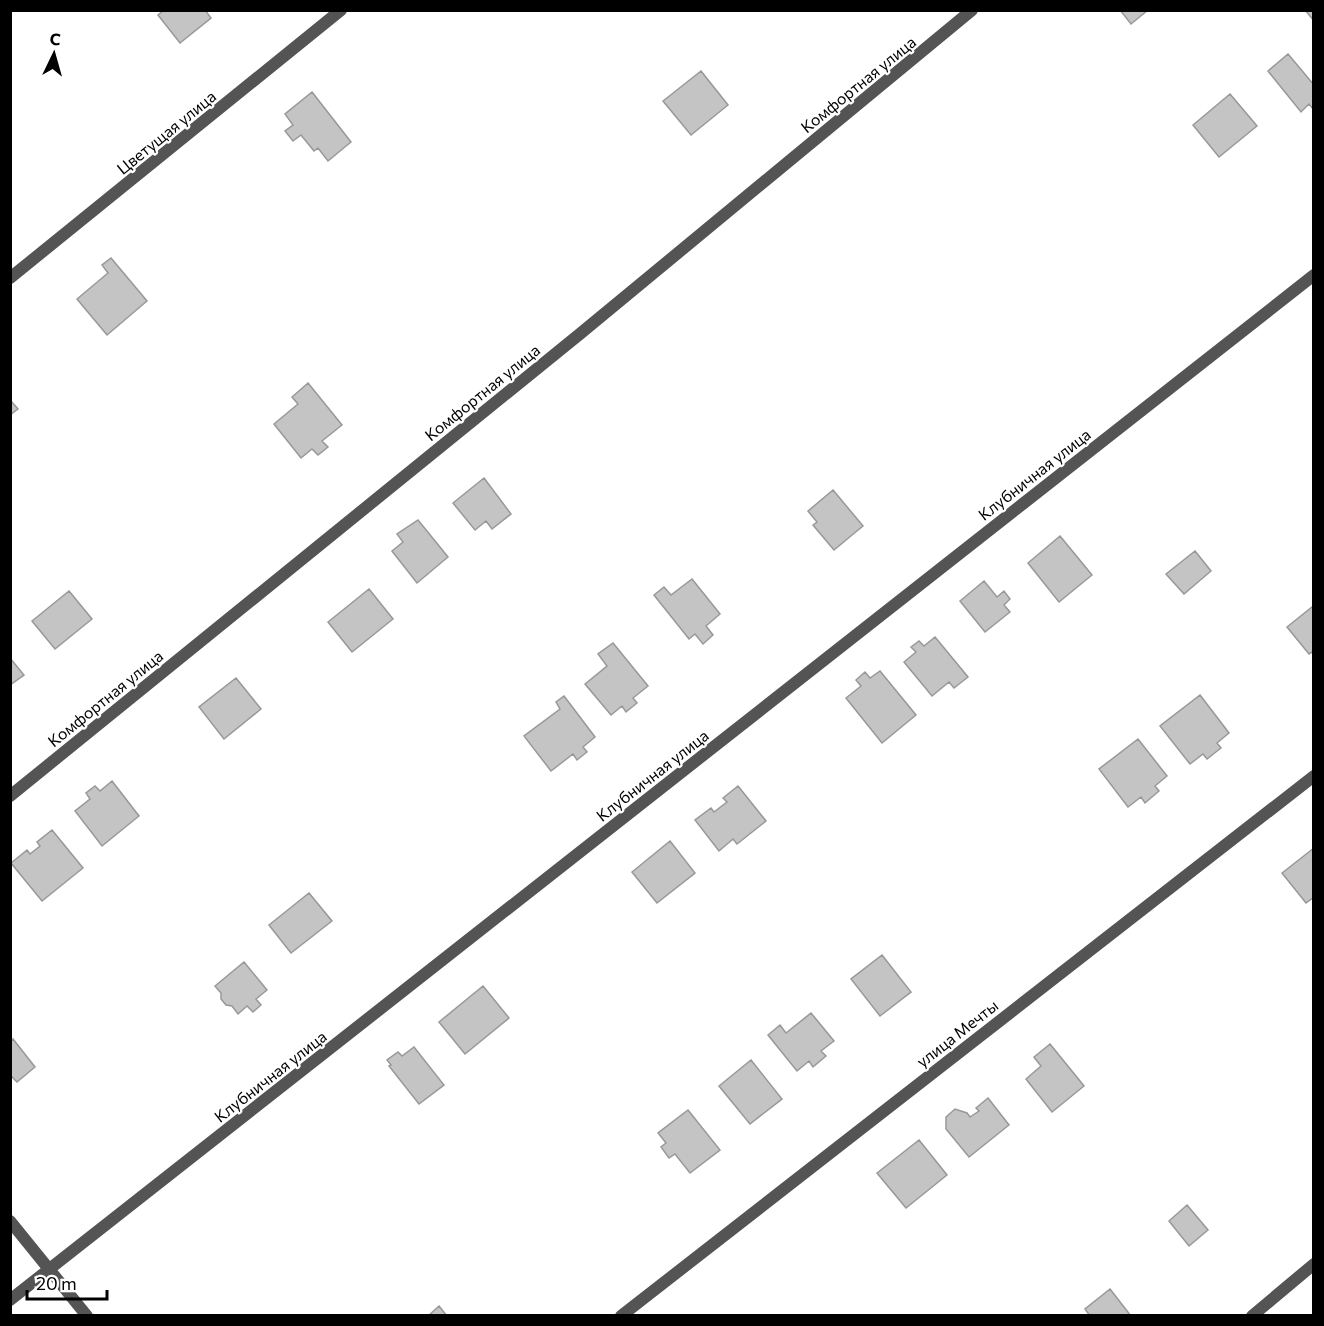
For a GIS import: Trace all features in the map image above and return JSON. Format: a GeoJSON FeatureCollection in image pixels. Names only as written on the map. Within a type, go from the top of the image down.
{"type":"FeatureCollection","features":[{"type":"Feature","properties":{"kind":"street","name":"Цветущая улица"},"geometry":{"type":"LineString","coordinates":[[10,278],[341,10]]}},
{"type":"Feature","properties":{"kind":"street","name":"Комфортная улица"},"geometry":{"type":"LineString","coordinates":[[10,796],[581,333],[972,10]]}},
{"type":"Feature","properties":{"kind":"street","name":"Клубничная улица"},"geometry":{"type":"LineString","coordinates":[[10,1300],[50,1271],[1314,275]]}},
{"type":"Feature","properties":{"kind":"street","name":"улица Мечты"},"geometry":{"type":"LineString","coordinates":[[621,1316],[1314,776]]}},
{"type":"Feature","properties":{"kind":"street"},"geometry":{"type":"LineString","coordinates":[[10,1221],[87,1316]]}},
{"type":"Feature","properties":{"kind":"street"},"geometry":{"type":"LineString","coordinates":[[1252,1316],[1314,1264]]}},
{"type":"Feature","properties":{"kind":"building"},"geometry":{"type":"Polygon","coordinates":[[[164,10],[205,10],[211,18],[180,43],[158,15],[164,10]]]}},
{"type":"Feature","properties":{"kind":"building"},"geometry":{"type":"Polygon","coordinates":[[[1120,10],[1148,10],[1131,24],[1120,10]]]}},
{"type":"Feature","properties":{"kind":"building"},"geometry":{"type":"Polygon","coordinates":[[[1305,10],[1314,10],[1314,21],[1305,10]]]}},
{"type":"Feature","properties":{"kind":"building"},"geometry":{"type":"Polygon","coordinates":[[[1288,54],[1314,85],[1313,109],[1309,104],[1301,112],[1268,71],[1288,54]]]}},
{"type":"Feature","properties":{"kind":"building"},"geometry":{"type":"Polygon","coordinates":[[[701,71],[728,105],[691,135],[663,101],[701,71]]]}},
{"type":"Feature","properties":{"kind":"building"},"geometry":{"type":"Polygon","coordinates":[[[312,92],[351,142],[328,161],[318,148],[314,151],[301,135],[293,141],[285,131],[293,125],[285,114],[312,92]]]}},
{"type":"Feature","properties":{"kind":"building"},"geometry":{"type":"Polygon","coordinates":[[[1230,94],[1257,126],[1219,157],[1193,125],[1230,94]]]}},
{"type":"Feature","properties":{"kind":"building"},"geometry":{"type":"Polygon","coordinates":[[[111,258],[147,301],[107,335],[77,299],[108,273],[102,265],[111,258]]]}},
{"type":"Feature","properties":{"kind":"building"},"geometry":{"type":"Polygon","coordinates":[[[308,383],[342,425],[322,441],[328,447],[318,455],[312,449],[301,458],[274,424],[298,404],[292,397],[308,383]]]}},
{"type":"Feature","properties":{"kind":"building"},"geometry":{"type":"Polygon","coordinates":[[[10,400],[18,409],[10,415],[10,400]]]}},
{"type":"Feature","properties":{"kind":"building"},"geometry":{"type":"Polygon","coordinates":[[[484,478],[511,514],[492,529],[486,521],[475,530],[453,503],[484,478]]]}},
{"type":"Feature","properties":{"kind":"building"},"geometry":{"type":"Polygon","coordinates":[[[833,490],[863,526],[834,550],[813,525],[817,522],[808,511],[833,490]]]}},
{"type":"Feature","properties":{"kind":"building"},"geometry":{"type":"Polygon","coordinates":[[[418,520],[448,557],[417,583],[392,551],[403,542],[397,534],[418,520]]]}},
{"type":"Feature","properties":{"kind":"building"},"geometry":{"type":"Polygon","coordinates":[[[1060,536],[1092,575],[1059,602],[1028,563],[1060,536]]]}},
{"type":"Feature","properties":{"kind":"building"},"geometry":{"type":"Polygon","coordinates":[[[1195,551],[1211,571],[1184,594],[1166,574],[1195,551]]]}},
{"type":"Feature","properties":{"kind":"building"},"geometry":{"type":"Polygon","coordinates":[[[692,579],[720,614],[706,626],[713,635],[703,644],[695,634],[689,639],[654,595],[664,587],[671,595],[692,579]]]}},
{"type":"Feature","properties":{"kind":"building"},"geometry":{"type":"Polygon","coordinates":[[[984,581],[997,597],[1004,591],[1010,599],[1004,605],[1010,612],[985,632],[960,601],[984,581]]]}},
{"type":"Feature","properties":{"kind":"building"},"geometry":{"type":"Polygon","coordinates":[[[369,589],[393,619],[352,652],[328,622],[369,589]]]}},
{"type":"Feature","properties":{"kind":"building"},"geometry":{"type":"Polygon","coordinates":[[[69,591],[92,619],[55,649],[32,621],[69,591]]]}},
{"type":"Feature","properties":{"kind":"building"},"geometry":{"type":"Polygon","coordinates":[[[1312,607],[1314,609],[1314,651],[1309,654],[1287,627],[1312,607]]]}},
{"type":"Feature","properties":{"kind":"building"},"geometry":{"type":"Polygon","coordinates":[[[935,637],[968,677],[954,688],[949,682],[932,696],[904,662],[916,652],[911,647],[919,641],[924,646],[935,637]]]}},
{"type":"Feature","properties":{"kind":"building"},"geometry":{"type":"Polygon","coordinates":[[[613,643],[648,686],[633,698],[637,703],[626,712],[622,706],[611,715],[585,684],[607,666],[598,654],[613,643]]]}},
{"type":"Feature","properties":{"kind":"building"},"geometry":{"type":"Polygon","coordinates":[[[10,658],[24,675],[10,685],[10,658]]]}},
{"type":"Feature","properties":{"kind":"building"},"geometry":{"type":"Polygon","coordinates":[[[880,671],[916,715],[882,743],[846,698],[861,686],[856,680],[865,672],[870,678],[880,671]]]}},
{"type":"Feature","properties":{"kind":"building"},"geometry":{"type":"Polygon","coordinates":[[[236,678],[261,709],[224,739],[199,707],[236,678]]]}},
{"type":"Feature","properties":{"kind":"building"},"geometry":{"type":"Polygon","coordinates":[[[1200,695],[1229,733],[1217,743],[1221,748],[1207,759],[1203,754],[1190,764],[1160,726],[1200,695]]]}},
{"type":"Feature","properties":{"kind":"building"},"geometry":{"type":"Polygon","coordinates":[[[564,696],[595,737],[583,747],[587,752],[577,760],[573,754],[551,771],[524,736],[560,709],[556,702],[564,696]]]}},
{"type":"Feature","properties":{"kind":"building"},"geometry":{"type":"Polygon","coordinates":[[[1138,739],[1167,776],[1155,786],[1159,791],[1145,803],[1141,797],[1128,807],[1099,769],[1138,739]]]}},
{"type":"Feature","properties":{"kind":"building"},"geometry":{"type":"Polygon","coordinates":[[[112,781],[139,816],[102,846],[75,811],[90,799],[86,793],[95,786],[100,791],[112,781]]]}},
{"type":"Feature","properties":{"kind":"building"},"geometry":{"type":"Polygon","coordinates":[[[738,786],[766,821],[737,844],[733,839],[719,851],[695,820],[711,808],[714,812],[727,802],[723,798],[738,786]]]}},
{"type":"Feature","properties":{"kind":"building"},"geometry":{"type":"Polygon","coordinates":[[[52,830],[83,868],[42,901],[11,863],[27,850],[30,854],[40,846],[37,842],[52,830]]]}},
{"type":"Feature","properties":{"kind":"building"},"geometry":{"type":"Polygon","coordinates":[[[670,841],[695,873],[657,903],[632,872],[670,841]]]}},
{"type":"Feature","properties":{"kind":"building"},"geometry":{"type":"Polygon","coordinates":[[[1314,848],[1314,897],[1306,903],[1282,873],[1314,848]]]}},
{"type":"Feature","properties":{"kind":"building"},"geometry":{"type":"Polygon","coordinates":[[[309,893],[332,921],[291,953],[269,925],[309,893]]]}},
{"type":"Feature","properties":{"kind":"building"},"geometry":{"type":"Polygon","coordinates":[[[882,955],[911,992],[880,1016],[851,979],[882,955]]]}},
{"type":"Feature","properties":{"kind":"building"},"geometry":{"type":"Polygon","coordinates":[[[244,962],[267,990],[256,999],[261,1005],[253,1012],[247,1006],[238,1014],[232,1006],[226,1005],[221,999],[221,993],[215,986],[244,962]]]}},
{"type":"Feature","properties":{"kind":"building"},"geometry":{"type":"Polygon","coordinates":[[[483,986],[509,1018],[465,1054],[439,1022],[483,986]]]}},
{"type":"Feature","properties":{"kind":"building"},"geometry":{"type":"Polygon","coordinates":[[[811,1013],[834,1041],[821,1051],[826,1056],[813,1067],[809,1061],[797,1071],[768,1035],[780,1025],[786,1033],[811,1013]]]}},
{"type":"Feature","properties":{"kind":"building"},"geometry":{"type":"Polygon","coordinates":[[[13,1039],[35,1067],[17,1082],[10,1075],[10,1042],[13,1039]]]}},
{"type":"Feature","properties":{"kind":"building"},"geometry":{"type":"Polygon","coordinates":[[[1050,1044],[1084,1086],[1052,1112],[1026,1079],[1041,1066],[1034,1057],[1050,1044]]]}},
{"type":"Feature","properties":{"kind":"building"},"geometry":{"type":"Polygon","coordinates":[[[414,1047],[444,1085],[419,1104],[389,1066],[391,1065],[387,1060],[398,1052],[402,1056],[414,1047]]]}},
{"type":"Feature","properties":{"kind":"building"},"geometry":{"type":"Polygon","coordinates":[[[751,1060],[782,1099],[750,1124],[719,1086],[751,1060]]]}},
{"type":"Feature","properties":{"kind":"building"},"geometry":{"type":"Polygon","coordinates":[[[988,1098],[1009,1125],[969,1157],[946,1129],[946,1117],[955,1109],[967,1113],[970,1117],[979,1111],[976,1108],[988,1098]]]}},
{"type":"Feature","properties":{"kind":"building"},"geometry":{"type":"Polygon","coordinates":[[[688,1110],[720,1150],[690,1173],[675,1154],[669,1158],[661,1147],[666,1143],[658,1133],[688,1110]]]}},
{"type":"Feature","properties":{"kind":"building"},"geometry":{"type":"Polygon","coordinates":[[[919,1140],[947,1175],[906,1208],[877,1173],[919,1140]]]}},
{"type":"Feature","properties":{"kind":"building"},"geometry":{"type":"Polygon","coordinates":[[[1187,1205],[1208,1230],[1189,1246],[1169,1221],[1187,1205]]]}},
{"type":"Feature","properties":{"kind":"building"},"geometry":{"type":"Polygon","coordinates":[[[1110,1289],[1131,1316],[1090,1316],[1085,1309],[1110,1289]]]}},
{"type":"Feature","properties":{"kind":"building"},"geometry":{"type":"Polygon","coordinates":[[[439,1306],[447,1316],[428,1316],[439,1306]]]}}]}
